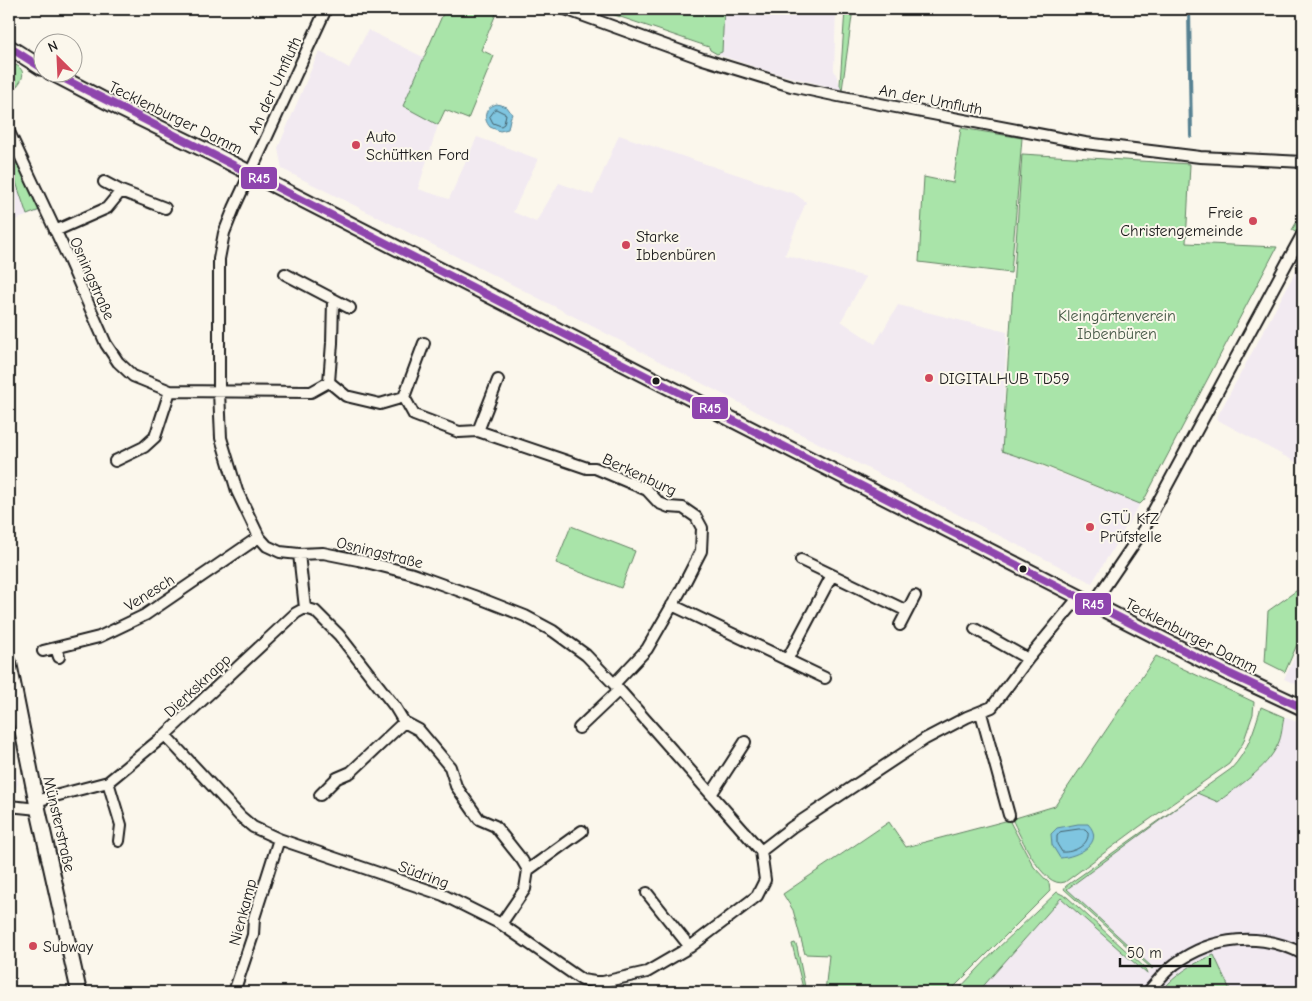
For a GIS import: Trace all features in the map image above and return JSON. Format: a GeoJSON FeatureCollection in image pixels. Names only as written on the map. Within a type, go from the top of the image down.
{"type":"FeatureCollection","features":[{"type":"Feature","properties":{"kind":"main road"},"geometry":{"type":"LineString","coordinates":[[9,47],[32,62]]}},
{"type":"Feature","properties":{"kind":"main road","name":"Tecklenburger Damm"},"geometry":{"type":"LineString","coordinates":[[70,82],[1230,674],[1303,708]]}},
{"type":"Feature","properties":{"kind":"main road","name":"Münsterstraße"},"geometry":{"type":"LineString","coordinates":[[9,663],[37,805],[79,992]]}},
{"type":"Feature","properties":{"kind":"street","name":"An der Umfluth"},"geometry":{"type":"LineString","coordinates":[[250,173],[326,9]]}},
{"type":"Feature","properties":{"kind":"street","name":"An der Umfluth"},"geometry":{"type":"LineString","coordinates":[[564,9],[703,59],[790,86],[838,96],[1085,143],[1191,157],[1303,162]]}},
{"type":"Feature","properties":{"kind":"street","name":"Osningstraße"},"geometry":{"type":"LineString","coordinates":[[9,132],[106,344],[118,362],[132,376],[170,391],[219,391]]}},
{"type":"Feature","properties":{"kind":"street","name":"Osningstraße"},"geometry":{"type":"LineString","coordinates":[[250,173],[224,233],[219,259],[219,391],[221,438],[237,491],[259,536],[267,546],[280,552],[299,554],[323,553],[413,574],[508,610],[553,631],[586,655],[712,793],[761,851]]}},
{"type":"Feature","properties":{"kind":"street"},"geometry":{"type":"LineString","coordinates":[[104,182],[121,191],[165,208]]}},
{"type":"Feature","properties":{"kind":"street","name":"Osningstraße"},"geometry":{"type":"LineString","coordinates":[[55,231],[107,208],[121,191]]}},
{"type":"Feature","properties":{"kind":"street"},"geometry":{"type":"LineString","coordinates":[[1093,604],[1142,532],[1303,233]]}},
{"type":"Feature","properties":{"kind":"street"},"geometry":{"type":"LineString","coordinates":[[285,274],[350,308]]}},
{"type":"Feature","properties":{"kind":"street"},"geometry":{"type":"LineString","coordinates":[[329,382],[333,300]]}},
{"type":"Feature","properties":{"kind":"street"},"geometry":{"type":"LineString","coordinates":[[329,382],[346,396],[380,404],[404,397],[424,343]]}},
{"type":"Feature","properties":{"kind":"street"},"geometry":{"type":"LineString","coordinates":[[478,431],[498,380]]}},
{"type":"Feature","properties":{"kind":"street"},"geometry":{"type":"LineString","coordinates":[[219,391],[311,392],[329,382]]}},
{"type":"Feature","properties":{"kind":"street"},"geometry":{"type":"LineString","coordinates":[[114,461],[144,448],[155,437],[170,391]]}},
{"type":"Feature","properties":{"kind":"street","name":"Berkenburg"},"geometry":{"type":"LineString","coordinates":[[404,397],[414,415],[459,432],[478,431],[587,468],[595,468],[647,490],[659,503],[683,508],[696,517],[702,528],[701,550],[647,649],[616,687]]}},
{"type":"Feature","properties":{"kind":"street","name":"Venesch"},"geometry":{"type":"LineString","coordinates":[[44,651],[57,653],[99,637],[145,615],[259,536]]}},
{"type":"Feature","properties":{"kind":"street"},"geometry":{"type":"LineString","coordinates":[[299,554],[305,608],[315,610],[339,635],[395,706],[404,722],[419,730],[450,767],[456,786],[479,819],[495,826],[528,870],[524,890],[501,924]]}},
{"type":"Feature","properties":{"kind":"street"},"geometry":{"type":"LineString","coordinates":[[801,560],[908,611]]}},
{"type":"Feature","properties":{"kind":"street"},"geometry":{"type":"LineString","coordinates":[[787,660],[832,575]]}},
{"type":"Feature","properties":{"kind":"street"},"geometry":{"type":"LineString","coordinates":[[900,625],[915,596]]}},
{"type":"Feature","properties":{"kind":"street"},"geometry":{"type":"LineString","coordinates":[[761,851],[792,828],[925,739],[967,717],[992,707],[1028,659],[1079,597]]}},
{"type":"Feature","properties":{"kind":"street"},"geometry":{"type":"LineString","coordinates":[[672,605],[825,678]]}},
{"type":"Feature","properties":{"kind":"street","name":"Dierksknapp"},"geometry":{"type":"LineString","coordinates":[[37,805],[108,782],[165,735],[296,613],[305,608]]}},
{"type":"Feature","properties":{"kind":"street"},"geometry":{"type":"LineString","coordinates":[[976,630],[1028,659]]}},
{"type":"Feature","properties":{"kind":"street"},"geometry":{"type":"LineString","coordinates":[[579,728],[616,687]]}},
{"type":"Feature","properties":{"kind":"street"},"geometry":{"type":"LineString","coordinates":[[981,713],[1008,815]]}},
{"type":"Feature","properties":{"kind":"street"},"geometry":{"type":"LineString","coordinates":[[320,795],[337,778],[351,772],[404,722]]}},
{"type":"Feature","properties":{"kind":"street","name":"Südring"},"geometry":{"type":"LineString","coordinates":[[165,735],[254,828],[279,839],[443,896],[501,924],[582,980],[597,987],[603,982],[647,972],[690,947],[757,896],[765,880],[761,851]]}},
{"type":"Feature","properties":{"kind":"street"},"geometry":{"type":"LineString","coordinates":[[712,793],[745,742]]}},
{"type":"Feature","properties":{"kind":"street"},"geometry":{"type":"LineString","coordinates":[[108,782],[121,825],[119,841]]}},
{"type":"Feature","properties":{"kind":"street"},"geometry":{"type":"LineString","coordinates":[[9,806],[37,805]]}},
{"type":"Feature","properties":{"kind":"street"},"geometry":{"type":"LineString","coordinates":[[528,870],[582,831]]}},
{"type":"Feature","properties":{"kind":"street","name":"Nienkamp"},"geometry":{"type":"LineString","coordinates":[[234,992],[253,935],[254,918],[279,839]]}},
{"type":"Feature","properties":{"kind":"street"},"geometry":{"type":"LineString","coordinates":[[648,893],[690,947]]}},
{"type":"Feature","properties":{"kind":"street"},"geometry":{"type":"LineString","coordinates":[[1148,992],[1173,965],[1191,953],[1216,944],[1239,939],[1264,940],[1294,949],[1303,954]]}},
{"type":"Feature","properties":{"kind":"shaded area"},"geometry":{"type":"Polygon","coordinates":[[[721,9],[836,9],[834,70],[842,90],[767,71],[719,55],[721,9]]]}},
{"type":"Feature","properties":{"kind":"shaded area"},"geometry":{"type":"Polygon","coordinates":[[[368,30],[425,58],[403,106],[438,125],[418,189],[449,199],[477,137],[538,159],[513,212],[536,222],[559,183],[593,195],[619,135],[795,194],[806,202],[785,255],[866,277],[841,321],[875,344],[898,305],[1007,332],[1002,451],[1140,504],[1092,583],[519,288],[282,169],[278,148],[319,51],[349,68],[368,30]]]}},
{"type":"Feature","properties":{"kind":"shaded area"},"geometry":{"type":"Polygon","coordinates":[[[9,148],[38,212],[9,222],[9,148]]]}},
{"type":"Feature","properties":{"kind":"shaded area"},"geometry":{"type":"Polygon","coordinates":[[[1297,269],[1303,272],[1303,466],[1216,419],[1297,269]]]}},
{"type":"Feature","properties":{"kind":"shaded area"},"geometry":{"type":"Polygon","coordinates":[[[1303,640],[1303,687],[1284,679],[1303,640]]]}},
{"type":"Feature","properties":{"kind":"shaded area"},"geometry":{"type":"Polygon","coordinates":[[[1284,717],[1303,724],[1303,992],[978,992],[1061,898],[1147,974],[1152,967],[1066,889],[1197,793],[1218,802],[1257,771],[1273,754],[1279,742],[1284,717]]]}},
{"type":"Feature","properties":{"kind":"shaded area"},"geometry":{"type":"Polygon","coordinates":[[[9,738],[18,783],[9,795],[9,738]]]}},
{"type":"Feature","properties":{"kind":"green space"},"geometry":{"type":"Polygon","coordinates":[[[445,9],[498,9],[481,50],[494,56],[468,119],[445,110],[438,125],[403,106],[445,9]]]}},
{"type":"Feature","properties":{"kind":"green space"},"geometry":{"type":"Polygon","coordinates":[[[597,9],[724,9],[722,52],[717,54],[710,50],[709,47],[597,9]]]}},
{"type":"Feature","properties":{"kind":"green space"},"geometry":{"type":"Polygon","coordinates":[[[845,9],[853,9],[842,90],[840,85],[845,9]]]}},
{"type":"Feature","properties":{"kind":"green space"},"geometry":{"type":"Polygon","coordinates":[[[9,62],[19,67],[23,75],[18,85],[9,92],[9,62]]]}},
{"type":"Feature","properties":{"kind":"green space"},"geometry":{"type":"Polygon","coordinates":[[[961,128],[1022,138],[1011,273],[919,262],[924,177],[953,183],[961,128]]]}},
{"type":"Feature","properties":{"kind":"green space"},"geometry":{"type":"Polygon","coordinates":[[[9,144],[40,210],[27,215],[9,161],[9,144]]]}},
{"type":"Feature","properties":{"kind":"green space","name":"Kleingärtenverein Ibbenbüren"},"geometry":{"type":"Polygon","coordinates":[[[1022,154],[1190,164],[1186,243],[1277,247],[1144,500],[1140,504],[1043,465],[1002,451],[1022,154]]]}},
{"type":"Feature","properties":{"kind":"green space"},"geometry":{"type":"Polygon","coordinates":[[[1303,211],[1303,225],[1297,233],[1292,230],[1303,211]]]}},
{"type":"Feature","properties":{"kind":"green space"},"geometry":{"type":"Polygon","coordinates":[[[571,526],[635,551],[621,588],[556,563],[571,526]]]}},
{"type":"Feature","properties":{"kind":"green space"},"geometry":{"type":"Polygon","coordinates":[[[1303,586],[1303,631],[1285,672],[1265,662],[1268,611],[1303,586]]]}},
{"type":"Feature","properties":{"kind":"green space"},"geometry":{"type":"Polygon","coordinates":[[[1156,656],[1254,702],[1253,714],[1243,743],[1229,764],[1065,882],[1057,882],[1049,878],[1033,860],[1012,819],[1055,806],[1156,656]]]}},
{"type":"Feature","properties":{"kind":"green space"},"geometry":{"type":"Polygon","coordinates":[[[1261,707],[1284,717],[1280,738],[1273,753],[1251,776],[1218,802],[1197,793],[1231,769],[1237,762],[1250,740],[1261,707]]]}},
{"type":"Feature","properties":{"kind":"green space"},"geometry":{"type":"Polygon","coordinates":[[[1193,796],[1067,889],[1152,969],[1064,889],[1193,796]]]}},
{"type":"Feature","properties":{"kind":"green space"},"geometry":{"type":"Polygon","coordinates":[[[1009,820],[1034,867],[1049,883],[1050,891],[949,992],[825,992],[829,955],[805,954],[793,910],[783,894],[889,822],[906,847],[1009,820]]]}},
{"type":"Feature","properties":{"kind":"green space"},"geometry":{"type":"Polygon","coordinates":[[[1057,892],[1067,897],[1144,967],[1147,974],[1061,898],[978,992],[956,992],[996,950],[1057,892]]]}},
{"type":"Feature","properties":{"kind":"green space"},"geometry":{"type":"Polygon","coordinates":[[[795,943],[806,992],[804,992],[792,944],[795,943]]]}},
{"type":"Feature","properties":{"kind":"green space"},"geometry":{"type":"Polygon","coordinates":[[[1214,955],[1231,992],[1169,992],[1167,985],[1178,975],[1214,955]]]}},
{"type":"Feature","properties":{"kind":"water"},"geometry":{"type":"Polygon","coordinates":[[[497,104],[507,107],[512,114],[508,129],[500,131],[490,127],[486,120],[487,110],[497,104]]]}},
{"type":"Feature","properties":{"kind":"water"},"geometry":{"type":"Polygon","coordinates":[[[1088,824],[1093,831],[1092,843],[1081,852],[1060,858],[1052,845],[1051,834],[1057,828],[1088,824]]]}},
{"type":"Feature","properties":{"kind":"waterway"},"geometry":{"type":"LineString","coordinates":[[1189,9],[1191,136]]}},
{"type":"Feature","properties":{"kind":"transit line","name":"R45"},"geometry":{"type":"LineString","coordinates":[[9,47],[32,62]]}},
{"type":"Feature","properties":{"kind":"transit line","name":"R45"},"geometry":{"type":"LineString","coordinates":[[71,82],[1230,674],[1303,708]]}},
{"type":"Feature","properties":{"kind":"place","name":"Auto Schüttken Ford"},"geometry":{"type":"Point","coordinates":[356,145]}},
{"type":"Feature","properties":{"kind":"place","name":"Freie Christengemeinde"},"geometry":{"type":"Point","coordinates":[1253,221]}},
{"type":"Feature","properties":{"kind":"place","name":"Starke Ibbenbüren"},"geometry":{"type":"Point","coordinates":[626,245]}},
{"type":"Feature","properties":{"kind":"place","name":"DIGITALHUB TD59"},"geometry":{"type":"Point","coordinates":[929,378]}},
{"type":"Feature","properties":{"kind":"place","name":"GTÜ KfZ Prüfstelle"},"geometry":{"type":"Point","coordinates":[1090,527]}},
{"type":"Feature","properties":{"kind":"place","name":"Subway"},"geometry":{"type":"Point","coordinates":[33,946]}}]}
